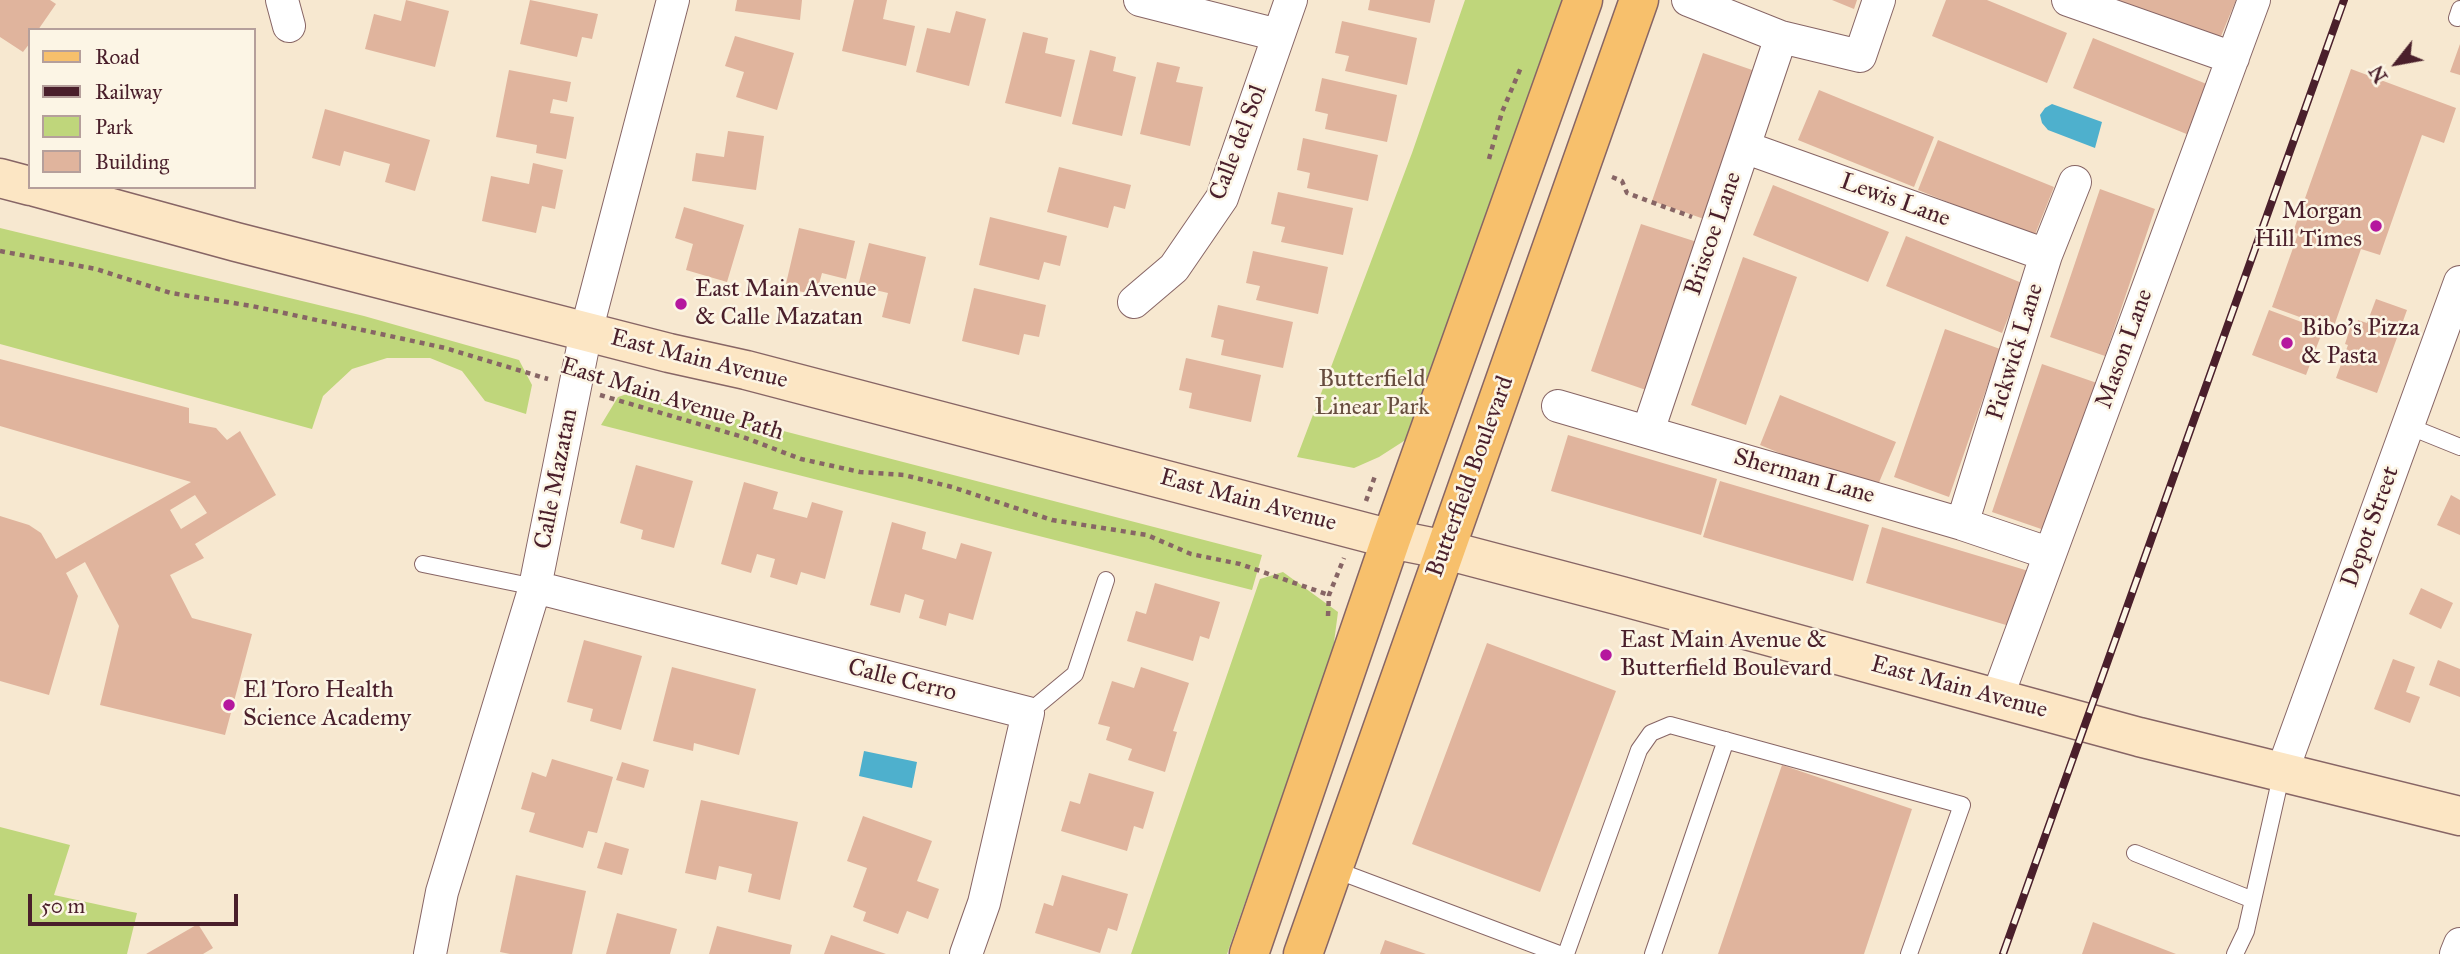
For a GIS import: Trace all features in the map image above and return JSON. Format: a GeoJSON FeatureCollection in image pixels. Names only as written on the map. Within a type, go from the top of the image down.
{"type":"FeatureCollection","features":[{"type":"Feature","properties":{"kind":"main road"},"geometry":{"type":"LineString","coordinates":[[1249,954],[1391,539],[1583,0]]}},
{"type":"Feature","properties":{"kind":"main road","name":"Butterfield Boulevard"},"geometry":{"type":"LineString","coordinates":[[1303,954],[1639,0]]}},
{"type":"Feature","properties":{"kind":"main road"},"geometry":{"type":"LineString","coordinates":[[0,178],[28,185]]}},
{"type":"Feature","properties":{"kind":"main road","name":"East Main Avenue"},"geometry":{"type":"LineString","coordinates":[[42,189],[236,242],[746,370],[1391,539],[1446,550],[2139,737],[2460,816]]}},
{"type":"Feature","properties":{"kind":"street","name":"Calle Mazatan"},"geometry":{"type":"LineString","coordinates":[[430,954],[442,892],[535,586],[586,332],[673,0]]}},
{"type":"Feature","properties":{"kind":"street"},"geometry":{"type":"LineString","coordinates":[[1140,0],[1278,35]]}},
{"type":"Feature","properties":{"kind":"street","name":"Calle del Sol"},"geometry":{"type":"LineString","coordinates":[[1134,302],[1174,268],[1222,198],[1291,0]]}},
{"type":"Feature","properties":{"kind":"street"},"geometry":{"type":"LineString","coordinates":[[1688,0],[1781,37],[1860,56],[1879,0]]}},
{"type":"Feature","properties":{"kind":"street"},"geometry":{"type":"LineString","coordinates":[[2068,0],[2233,58]]}},
{"type":"Feature","properties":{"kind":"street","name":"Mason Lane"},"geometry":{"type":"LineString","coordinates":[[1997,698],[2048,553],[2254,0]]}},
{"type":"Feature","properties":{"kind":"street","name":"Briscoe Lane"},"geometry":{"type":"LineString","coordinates":[[1648,431],[1781,37]]}},
{"type":"Feature","properties":{"kind":"street","name":"Lewis Lane"},"geometry":{"type":"LineString","coordinates":[[1744,147],[2046,255]]}},
{"type":"Feature","properties":{"kind":"street","name":"Pickwick Lane"},"geometry":{"type":"LineString","coordinates":[[1962,524],[2046,255],[2075,182]]}},
{"type":"Feature","properties":{"kind":"street","name":"Depot Street"},"geometry":{"type":"LineString","coordinates":[[2282,772],[2408,426],[2450,339],[2460,282]]}},
{"type":"Feature","properties":{"kind":"street","name":"Sherman Lane"},"geometry":{"type":"LineString","coordinates":[[1558,406],[1962,524],[2048,553]]}},
{"type":"Feature","properties":{"kind":"street","name":"Calle Cerro"},"geometry":{"type":"LineString","coordinates":[[535,586],[1028,713]]}},
{"type":"Feature","properties":{"kind":"street"},"geometry":{"type":"LineString","coordinates":[[966,954],[984,903],[1028,713]]}},
{"type":"Feature","properties":{"kind":"street"},"geometry":{"type":"LineString","coordinates":[[2456,954],[2460,944]]}},
{"type":"Feature","properties":{"kind":"lane"},"geometry":{"type":"LineString","coordinates":[[2408,426],[2460,447]]}},
{"type":"Feature","properties":{"kind":"lane"},"geometry":{"type":"LineString","coordinates":[[423,564],[535,586]]}},
{"type":"Feature","properties":{"kind":"lane"},"geometry":{"type":"LineString","coordinates":[[1028,713],[1075,674],[1106,580]]}},
{"type":"Feature","properties":{"kind":"lane"},"geometry":{"type":"LineString","coordinates":[[1566,954],[1639,750],[1651,733],[1670,725],[1962,804],[1909,954]]}},
{"type":"Feature","properties":{"kind":"lane"},"geometry":{"type":"LineString","coordinates":[[1653,954],[1726,740]]}},
{"type":"Feature","properties":{"kind":"lane"},"geometry":{"type":"LineString","coordinates":[[2235,954],[2246,931],[2282,772]]}},
{"type":"Feature","properties":{"kind":"lane"},"geometry":{"type":"LineString","coordinates":[[2135,853],[2253,900]]}},
{"type":"Feature","properties":{"kind":"lane"},"geometry":{"type":"LineString","coordinates":[[1334,869],[1559,954]]}},
{"type":"Feature","properties":{"kind":"path"},"geometry":{"type":"LineString","coordinates":[[1612,177],[1622,181],[1627,192],[1700,219]]}},
{"type":"Feature","properties":{"kind":"path","name":"East Main Avenue Path"},"geometry":{"type":"LineString","coordinates":[[0,251],[96,269],[171,293],[252,306],[445,348],[743,437],[801,458],[860,472],[904,475],[952,487],[1052,520],[1147,535],[1191,554],[1240,564],[1329,595]]}},
{"type":"Feature","properties":{"kind":"green space","name":"Butterfield Linear Park"},"geometry":{"type":"Polygon","coordinates":[[[1465,0],[1562,0],[1407,439],[1379,457],[1354,468],[1297,457],[1412,153],[1465,0]]]}},
{"type":"Feature","properties":{"kind":"green space"},"geometry":{"type":"Polygon","coordinates":[[[0,228],[364,316],[519,360],[532,385],[526,414],[485,401],[462,371],[430,358],[387,358],[352,369],[323,396],[312,429],[0,344],[0,228]]]}},
{"type":"Feature","properties":{"kind":"green space"},"geometry":{"type":"Polygon","coordinates":[[[633,392],[1262,555],[1252,590],[601,425],[618,397],[633,392]]]}},
{"type":"Feature","properties":{"kind":"green space"},"geometry":{"type":"Polygon","coordinates":[[[1283,572],[1338,612],[1333,650],[1227,954],[1131,954],[1260,579],[1283,572]]]}},
{"type":"Feature","properties":{"kind":"green space"},"geometry":{"type":"Polygon","coordinates":[[[0,827],[70,845],[54,895],[137,913],[127,954],[0,954],[0,827]]]}},
{"type":"Feature","properties":{"kind":"water"},"geometry":{"type":"Polygon","coordinates":[[[2052,104],[2102,122],[2095,148],[2048,130],[2040,115],[2052,104]]]}},
{"type":"Feature","properties":{"kind":"water"},"geometry":{"type":"Polygon","coordinates":[[[864,751],[917,762],[912,788],[859,776],[864,751]]]}},
{"type":"Feature","properties":{"kind":"building"},"geometry":{"type":"Polygon","coordinates":[[[0,0],[50,0],[56,4],[39,28],[28,28],[28,46],[23,52],[0,37],[0,0]]]}},
{"type":"Feature","properties":{"kind":"building"},"geometry":{"type":"Polygon","coordinates":[[[406,0],[449,11],[435,67],[365,49],[374,14],[401,21],[406,0]]]}},
{"type":"Feature","properties":{"kind":"building"},"geometry":{"type":"Polygon","coordinates":[[[530,0],[598,14],[592,39],[582,37],[577,57],[520,44],[530,0]]]}},
{"type":"Feature","properties":{"kind":"building"},"geometry":{"type":"Polygon","coordinates":[[[737,0],[802,0],[800,20],[735,11],[737,0]]]}},
{"type":"Feature","properties":{"kind":"building"},"geometry":{"type":"Polygon","coordinates":[[[854,0],[887,0],[883,19],[915,26],[906,66],[842,51],[854,0]]]}},
{"type":"Feature","properties":{"kind":"building"},"geometry":{"type":"Polygon","coordinates":[[[1370,0],[1435,0],[1430,23],[1368,10],[1370,0]]]}},
{"type":"Feature","properties":{"kind":"building"},"geometry":{"type":"Polygon","coordinates":[[[1832,0],[1857,0],[1854,9],[1832,0]]]}},
{"type":"Feature","properties":{"kind":"building"},"geometry":{"type":"Polygon","coordinates":[[[1946,0],[1987,0],[2067,33],[2047,83],[1932,36],[1946,0]]]}},
{"type":"Feature","properties":{"kind":"building"},"geometry":{"type":"Polygon","coordinates":[[[2118,0],[2236,0],[2219,41],[2118,0]]]}},
{"type":"Feature","properties":{"kind":"building"},"geometry":{"type":"Polygon","coordinates":[[[956,11],[986,19],[969,86],[916,72],[927,28],[950,33],[956,11]]]}},
{"type":"Feature","properties":{"kind":"building"},"geometry":{"type":"Polygon","coordinates":[[[1342,21],[1417,38],[1407,85],[1345,71],[1349,56],[1335,53],[1342,21]]]}},
{"type":"Feature","properties":{"kind":"building"},"geometry":{"type":"Polygon","coordinates":[[[1023,32],[1048,38],[1045,53],[1075,60],[1061,117],[1005,103],[1023,32]]]}},
{"type":"Feature","properties":{"kind":"building"},"geometry":{"type":"Polygon","coordinates":[[[735,36],[794,53],[777,110],[736,97],[744,72],[725,66],[735,36]]]}},
{"type":"Feature","properties":{"kind":"building"},"geometry":{"type":"Polygon","coordinates":[[[2093,38],[2209,85],[2189,135],[2073,88],[2093,38]]]}},
{"type":"Feature","properties":{"kind":"building"},"geometry":{"type":"Polygon","coordinates":[[[2460,44],[2460,75],[2450,72],[2460,44]]]}},
{"type":"Feature","properties":{"kind":"building"},"geometry":{"type":"Polygon","coordinates":[[[1090,50],[1116,57],[1113,71],[1136,77],[1122,136],[1072,124],[1090,50]]]}},
{"type":"Feature","properties":{"kind":"building"},"geometry":{"type":"Polygon","coordinates":[[[1703,53],[1758,72],[1707,220],[1652,201],[1703,53]]]}},
{"type":"Feature","properties":{"kind":"building"},"geometry":{"type":"Polygon","coordinates":[[[1157,62],[1180,67],[1176,82],[1203,87],[1190,146],[1140,134],[1157,62]]]}},
{"type":"Feature","properties":{"kind":"building"},"geometry":{"type":"Polygon","coordinates":[[[2351,69],[2456,108],[2444,143],[2422,135],[2380,255],[2361,249],[2333,329],[2272,307],[2298,234],[2293,232],[2351,69]]]}},
{"type":"Feature","properties":{"kind":"building"},"geometry":{"type":"Polygon","coordinates":[[[509,70],[571,82],[567,102],[553,99],[550,113],[574,117],[566,159],[536,153],[537,145],[496,137],[509,70]]]}},
{"type":"Feature","properties":{"kind":"building"},"geometry":{"type":"Polygon","coordinates":[[[1322,78],[1397,95],[1387,142],[1325,129],[1328,114],[1315,111],[1322,78]]]}},
{"type":"Feature","properties":{"kind":"building"},"geometry":{"type":"Polygon","coordinates":[[[1819,90],[1934,137],[1914,187],[1798,140],[1819,90]]]}},
{"type":"Feature","properties":{"kind":"building"},"geometry":{"type":"Polygon","coordinates":[[[325,109],[430,140],[415,191],[385,182],[390,164],[344,151],[340,166],[312,158],[325,109]]]}},
{"type":"Feature","properties":{"kind":"building"},"geometry":{"type":"Polygon","coordinates":[[[728,131],[764,136],[756,190],[692,181],[696,153],[724,157],[728,131]]]}},
{"type":"Feature","properties":{"kind":"building"},"geometry":{"type":"Polygon","coordinates":[[[1303,138],[1378,155],[1368,201],[1307,188],[1310,173],[1297,170],[1303,138]]]}},
{"type":"Feature","properties":{"kind":"building"},"geometry":{"type":"Polygon","coordinates":[[[1938,140],[2054,187],[2034,237],[1918,190],[1938,140]]]}},
{"type":"Feature","properties":{"kind":"building"},"geometry":{"type":"Polygon","coordinates":[[[533,163],[563,170],[555,209],[542,206],[536,233],[482,221],[491,176],[529,184],[533,163]]]}},
{"type":"Feature","properties":{"kind":"building"},"geometry":{"type":"Polygon","coordinates":[[[1059,167],[1131,185],[1125,209],[1114,206],[1108,228],[1047,212],[1059,167]]]}},
{"type":"Feature","properties":{"kind":"building"},"geometry":{"type":"Polygon","coordinates":[[[1773,185],[1889,232],[1868,282],[1753,235],[1773,185]]]}},
{"type":"Feature","properties":{"kind":"building"},"geometry":{"type":"Polygon","coordinates":[[[2100,189],[2155,209],[2105,356],[2050,337],[2100,189]]]}},
{"type":"Feature","properties":{"kind":"building"},"geometry":{"type":"Polygon","coordinates":[[[1278,192],[1353,208],[1343,255],[1281,242],[1285,227],[1271,224],[1278,192]]]}},
{"type":"Feature","properties":{"kind":"building"},"geometry":{"type":"Polygon","coordinates":[[[684,207],[744,225],[727,282],[686,270],[693,244],[675,238],[684,207]]]}},
{"type":"Feature","properties":{"kind":"building"},"geometry":{"type":"Polygon","coordinates":[[[990,217],[1067,236],[1060,266],[1044,262],[1039,280],[979,265],[990,217]]]}},
{"type":"Feature","properties":{"kind":"building"},"geometry":{"type":"Polygon","coordinates":[[[1641,224],[1697,242],[1646,390],[1591,371],[1641,224]]]}},
{"type":"Feature","properties":{"kind":"building"},"geometry":{"type":"Polygon","coordinates":[[[799,228],[855,241],[846,279],[822,273],[816,295],[785,288],[799,228]]]}},
{"type":"Feature","properties":{"kind":"building"},"geometry":{"type":"Polygon","coordinates":[[[1906,236],[2022,283],[2002,333],[1886,286],[1906,236]]]}},
{"type":"Feature","properties":{"kind":"building"},"geometry":{"type":"Polygon","coordinates":[[[869,243],[926,257],[910,324],[882,317],[888,293],[858,286],[869,243]]]}},
{"type":"Feature","properties":{"kind":"building"},"geometry":{"type":"Polygon","coordinates":[[[1253,251],[1328,267],[1318,314],[1256,300],[1260,286],[1246,283],[1253,251]]]}},
{"type":"Feature","properties":{"kind":"building"},"geometry":{"type":"Polygon","coordinates":[[[1743,257],[1797,277],[1746,425],[1691,405],[1743,257]]]}},
{"type":"Feature","properties":{"kind":"building"},"geometry":{"type":"Polygon","coordinates":[[[974,288],[1046,305],[1039,337],[1024,334],[1019,355],[962,341],[974,288]]]}},
{"type":"Feature","properties":{"kind":"building"},"geometry":{"type":"Polygon","coordinates":[[[2376,299],[2407,310],[2377,393],[2336,378],[2348,345],[2345,344],[2352,322],[2357,324],[2358,320],[2367,323],[2376,299]]]}},
{"type":"Feature","properties":{"kind":"building"},"geometry":{"type":"Polygon","coordinates":[[[1218,305],[1293,322],[1283,368],[1221,355],[1224,340],[1211,337],[1218,305]]]}},
{"type":"Feature","properties":{"kind":"building","name":"Bibo's Pizza & Pasta"},"geometry":{"type":"Polygon","coordinates":[[[2269,310],[2323,330],[2306,375],[2252,355],[2269,310]]]}},
{"type":"Feature","properties":{"kind":"building"},"geometry":{"type":"Polygon","coordinates":[[[1945,329],[2000,349],[1949,497],[1894,477],[1945,329]]]}},
{"type":"Feature","properties":{"kind":"building"},"geometry":{"type":"Polygon","coordinates":[[[1186,358],[1261,375],[1251,422],[1189,408],[1192,393],[1179,390],[1186,358]]]}},
{"type":"Feature","properties":{"kind":"building"},"geometry":{"type":"Polygon","coordinates":[[[0,359],[189,408],[189,423],[216,428],[227,440],[240,431],[276,495],[195,544],[204,558],[170,575],[192,618],[252,634],[225,735],[100,705],[119,626],[85,562],[66,573],[78,596],[49,695],[0,681],[0,516],[29,525],[41,533],[56,559],[191,482],[0,426],[0,359]],[[195,495],[170,510],[181,529],[207,513],[195,495]]]}},
{"type":"Feature","properties":{"kind":"building"},"geometry":{"type":"Polygon","coordinates":[[[2042,364],[2097,383],[2047,531],[1992,512],[2042,364]]]}},
{"type":"Feature","properties":{"kind":"building"},"geometry":{"type":"Polygon","coordinates":[[[1780,395],[1896,442],[1875,492],[1760,445],[1780,395]]]}},
{"type":"Feature","properties":{"kind":"building"},"geometry":{"type":"Polygon","coordinates":[[[1568,435],[1717,479],[1701,535],[1551,491],[1568,435]]]}},
{"type":"Feature","properties":{"kind":"building"},"geometry":{"type":"Polygon","coordinates":[[[636,465],[693,481],[674,548],[641,539],[643,530],[620,523],[636,465]]]}},
{"type":"Feature","properties":{"kind":"building"},"geometry":{"type":"Polygon","coordinates":[[[1720,481],[1869,525],[1853,581],[1703,537],[1720,481]]]}},
{"type":"Feature","properties":{"kind":"building"},"geometry":{"type":"Polygon","coordinates":[[[744,482],[778,492],[773,509],[807,518],[812,502],[843,511],[825,579],[801,572],[797,585],[770,577],[775,559],[757,554],[751,573],[721,564],[744,482]]]}},
{"type":"Feature","properties":{"kind":"building"},"geometry":{"type":"Polygon","coordinates":[[[2451,495],[2460,500],[2460,535],[2437,525],[2451,495]]]}},
{"type":"Feature","properties":{"kind":"building"},"geometry":{"type":"Polygon","coordinates":[[[892,522],[926,532],[922,549],[956,559],[961,543],[992,552],[973,620],[949,613],[946,626],[919,618],[924,600],[905,594],[900,613],[870,605],[892,522]]]}},
{"type":"Feature","properties":{"kind":"building"},"geometry":{"type":"Polygon","coordinates":[[[1882,527],[2032,572],[2016,628],[1866,583],[1882,527]]]}},
{"type":"Feature","properties":{"kind":"building"},"geometry":{"type":"Polygon","coordinates":[[[1155,583],[1220,602],[1209,639],[1200,636],[1193,661],[1127,641],[1136,611],[1146,614],[1155,583]]]}},
{"type":"Feature","properties":{"kind":"building"},"geometry":{"type":"Polygon","coordinates":[[[2421,588],[2453,603],[2441,629],[2409,614],[2421,588]]]}},
{"type":"Feature","properties":{"kind":"building"},"geometry":{"type":"Polygon","coordinates":[[[584,640],[642,656],[621,730],[590,721],[593,709],[567,702],[584,640]]]}},
{"type":"Feature","properties":{"kind":"building"},"geometry":{"type":"Polygon","coordinates":[[[1487,643],[1616,691],[1540,892],[1412,844],[1487,643]]]}},
{"type":"Feature","properties":{"kind":"building"},"geometry":{"type":"Polygon","coordinates":[[[2393,659],[2415,667],[2406,692],[2420,697],[2410,723],[2374,709],[2393,659]]]}},
{"type":"Feature","properties":{"kind":"building"},"geometry":{"type":"Polygon","coordinates":[[[2438,660],[2460,669],[2460,697],[2429,685],[2438,660]]]}},
{"type":"Feature","properties":{"kind":"building"},"geometry":{"type":"Polygon","coordinates":[[[672,667],[756,689],[739,755],[694,743],[693,751],[653,741],[672,667]]]}},
{"type":"Feature","properties":{"kind":"building"},"geometry":{"type":"Polygon","coordinates":[[[1141,667],[1189,683],[1173,731],[1177,732],[1165,772],[1128,760],[1132,749],[1106,740],[1110,727],[1098,724],[1112,681],[1134,688],[1141,667]]]}},
{"type":"Feature","properties":{"kind":"building"},"geometry":{"type":"Polygon","coordinates":[[[552,759],[613,777],[597,833],[588,831],[583,848],[529,832],[535,813],[521,809],[532,772],[546,777],[552,759]]]}},
{"type":"Feature","properties":{"kind":"building"},"geometry":{"type":"Polygon","coordinates":[[[622,762],[649,770],[644,788],[616,780],[622,762]]]}},
{"type":"Feature","properties":{"kind":"building"},"geometry":{"type":"Polygon","coordinates":[[[1782,765],[1912,809],[1864,954],[1718,954],[1782,765]]]}},
{"type":"Feature","properties":{"kind":"building"},"geometry":{"type":"Polygon","coordinates":[[[1089,773],[1154,792],[1143,829],[1134,826],[1127,851],[1061,831],[1070,801],[1080,804],[1089,773]]]}},
{"type":"Feature","properties":{"kind":"building"},"geometry":{"type":"Polygon","coordinates":[[[701,800],[798,822],[780,900],[748,892],[752,874],[719,866],[716,880],[685,873],[701,800]]]}},
{"type":"Feature","properties":{"kind":"building"},"geometry":{"type":"Polygon","coordinates":[[[863,816],[932,841],[917,881],[939,889],[928,919],[907,911],[898,934],[863,921],[866,912],[853,907],[867,868],[847,861],[863,816]]]}},
{"type":"Feature","properties":{"kind":"building"},"geometry":{"type":"Polygon","coordinates":[[[605,842],[629,849],[622,875],[597,868],[605,842]]]}},
{"type":"Feature","properties":{"kind":"building"},"geometry":{"type":"Polygon","coordinates":[[[516,875],[586,891],[572,954],[500,952],[516,875]]]}},
{"type":"Feature","properties":{"kind":"building"},"geometry":{"type":"Polygon","coordinates":[[[1062,875],[1128,894],[1117,931],[1108,928],[1100,953],[1035,933],[1044,903],[1053,906],[1062,875]]]}},
{"type":"Feature","properties":{"kind":"building"},"geometry":{"type":"Polygon","coordinates":[[[617,913],[677,929],[670,954],[606,954],[617,913]]]}},
{"type":"Feature","properties":{"kind":"building"},"geometry":{"type":"Polygon","coordinates":[[[2093,922],[2176,954],[2082,954],[2093,922]]]}},
{"type":"Feature","properties":{"kind":"building"},"geometry":{"type":"Polygon","coordinates":[[[198,924],[213,948],[203,954],[146,954],[198,924]]]}},
{"type":"Feature","properties":{"kind":"building"},"geometry":{"type":"Polygon","coordinates":[[[717,926],[792,945],[790,954],[709,954],[717,926]]]}},
{"type":"Feature","properties":{"kind":"building"},"geometry":{"type":"Polygon","coordinates":[[[831,935],[886,954],[824,954],[831,935]]]}},
{"type":"Feature","properties":{"kind":"building"},"geometry":{"type":"Polygon","coordinates":[[[1385,940],[1426,954],[1380,954],[1385,940]]]}},
{"type":"Feature","properties":{"kind":"railway"},"geometry":{"type":"LineString","coordinates":[[2003,954],[2344,0]]}},
{"type":"Feature","properties":{"kind":"place","name":"Morgan Hill Times"},"geometry":{"type":"Point","coordinates":[2376,226]}},
{"type":"Feature","properties":{"kind":"place","name":"East Main Avenue & Calle Mazatan"},"geometry":{"type":"Point","coordinates":[681,304]}},
{"type":"Feature","properties":{"kind":"place","name":"Bibo's Pizza & Pasta"},"geometry":{"type":"Point","coordinates":[2287,343]}},
{"type":"Feature","properties":{"kind":"place","name":"East Main Avenue & Butterfield Boulevard"},"geometry":{"type":"Point","coordinates":[1606,655]}},
{"type":"Feature","properties":{"kind":"place","name":"El Toro Health Science Academy"},"geometry":{"type":"Point","coordinates":[229,705]}}]}
